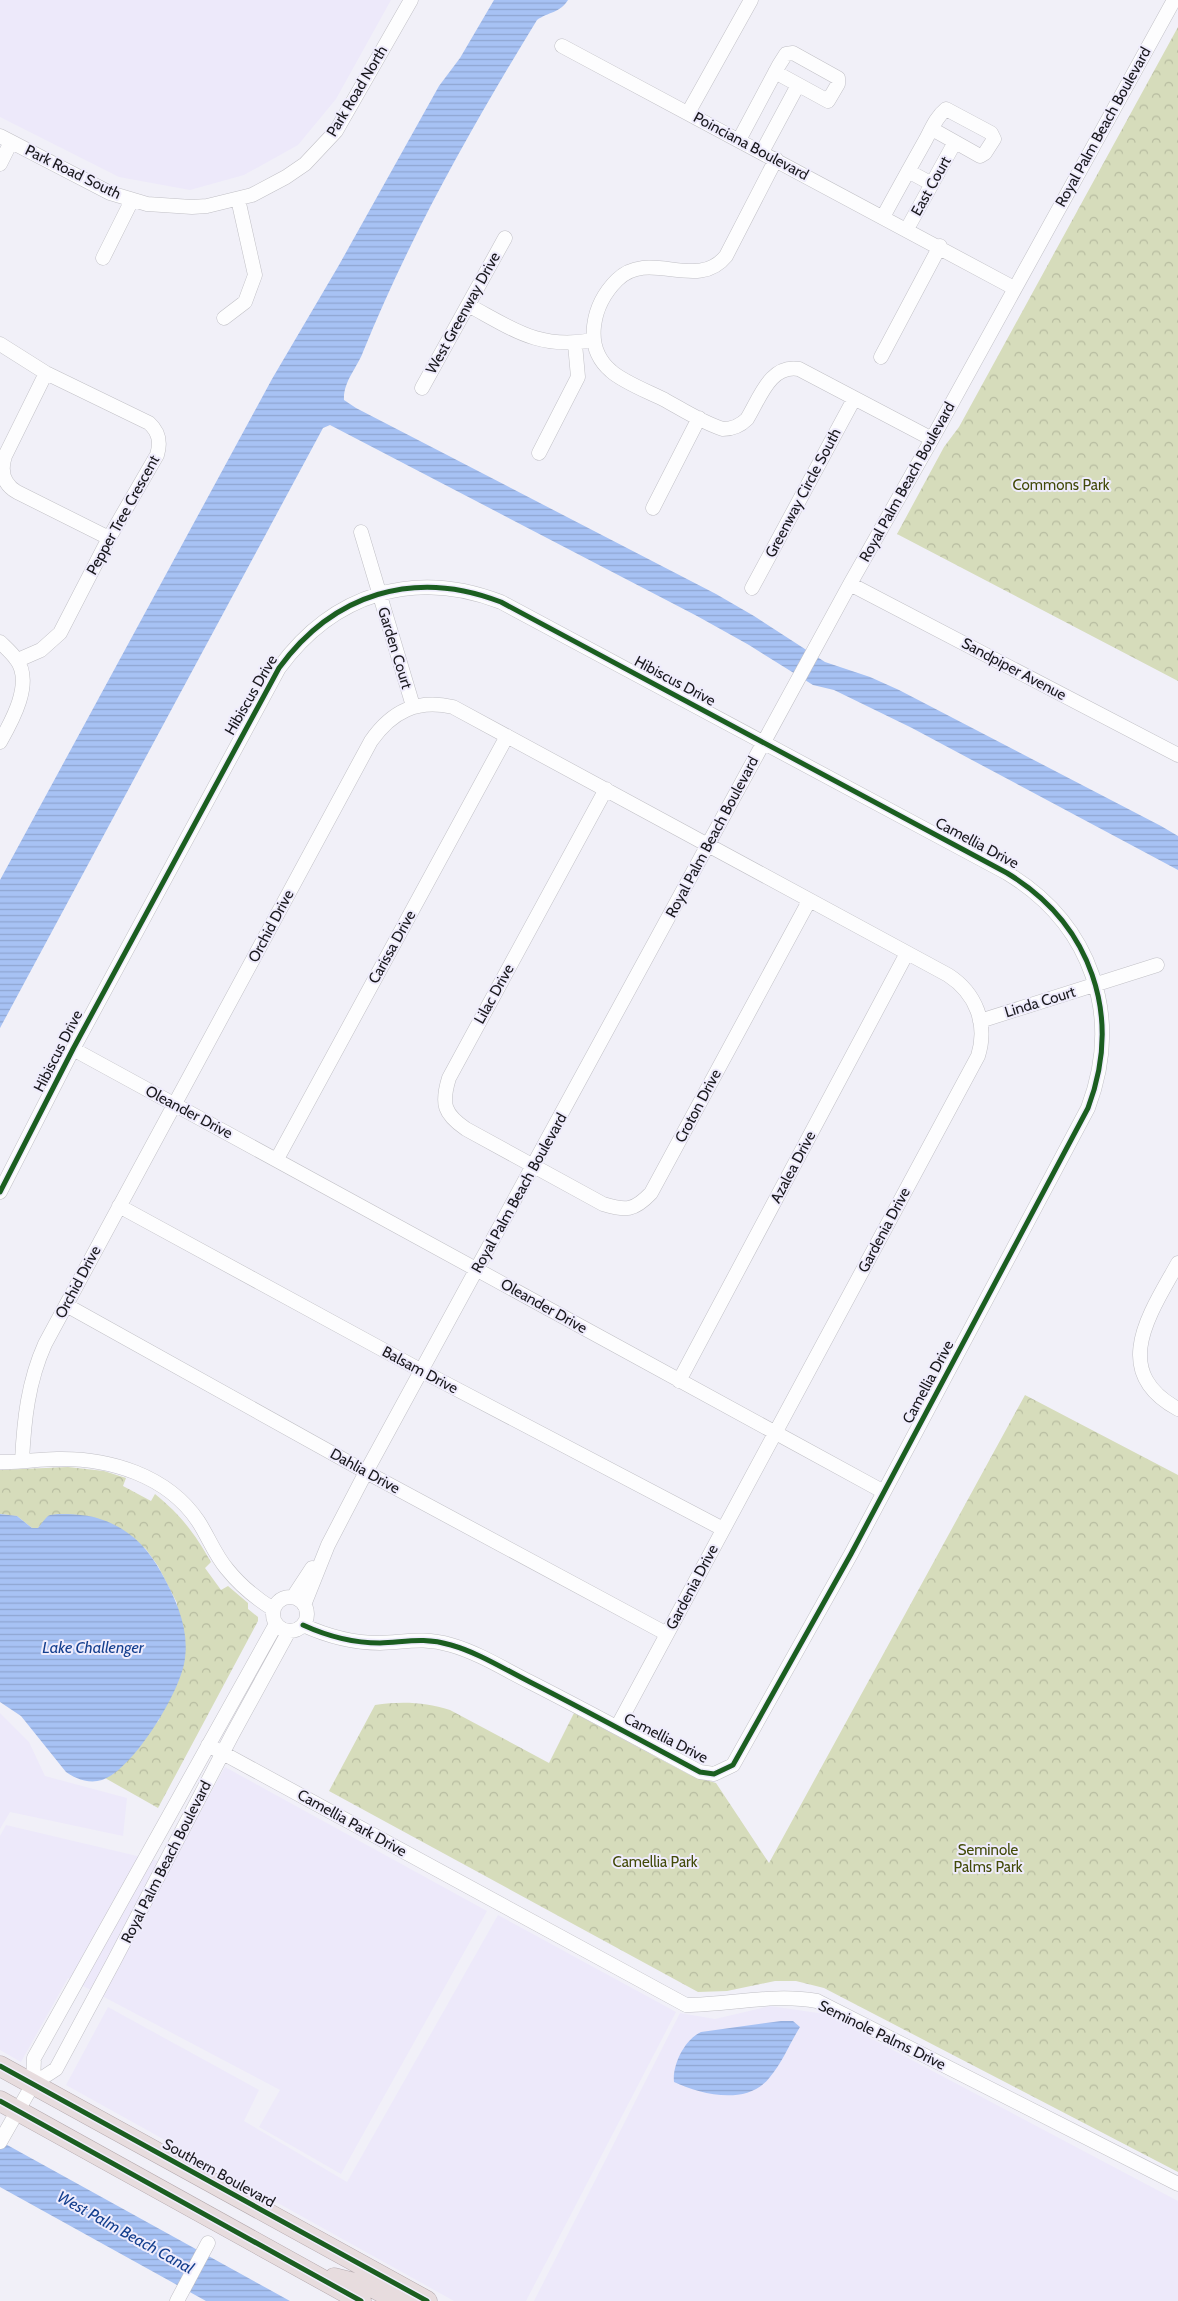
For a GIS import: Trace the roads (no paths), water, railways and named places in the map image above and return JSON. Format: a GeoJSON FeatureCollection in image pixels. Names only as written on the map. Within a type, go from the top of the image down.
{"type":"FeatureCollection","features":[{"type":"Feature","properties":{"kind":"highway","name":"Southern Boulevard"},"geometry":{"type":"LineString","coordinates":[[0,2066],[427,2301]]}},
{"type":"Feature","properties":{"kind":"highway"},"geometry":{"type":"LineString","coordinates":[[0,2101],[361,2301]]}},
{"type":"Feature","properties":{"kind":"highway"},"geometry":{"type":"LineString","coordinates":[[308,2272],[374,2288],[397,2301]]}},
{"type":"Feature","properties":{"kind":"street","name":"Park Road North"},"geometry":{"type":"LineString","coordinates":[[238,199],[252,195],[286,177],[321,148],[345,118],[411,0]]}},
{"type":"Feature","properties":{"kind":"street"},"geometry":{"type":"LineString","coordinates":[[688,112],[751,0]]}},
{"type":"Feature","properties":{"kind":"street","name":"Royal Palm Beach Boulevard"},"geometry":{"type":"LineString","coordinates":[[301,1611],[328,1544],[366,1472],[813,650],[932,440],[1174,0]]}},
{"type":"Feature","properties":{"kind":"street","name":"Poinciana Boulevard"},"geometry":{"type":"LineString","coordinates":[[562,46],[884,216],[1014,288]]}},
{"type":"Feature","properties":{"kind":"street"},"geometry":{"type":"LineString","coordinates":[[739,140],[775,72],[786,54],[793,53],[838,78],[838,84],[828,100],[775,72]]}},
{"type":"Feature","properties":{"kind":"street"},"geometry":{"type":"LineString","coordinates":[[762,152],[798,85]]}},
{"type":"Feature","properties":{"kind":"street"},"geometry":{"type":"LineString","coordinates":[[884,216],[908,171],[941,113],[946,109],[991,134],[994,139],[986,153],[980,156],[932,129]]}},
{"type":"Feature","properties":{"kind":"street","name":"Park Road South"},"geometry":{"type":"LineString","coordinates":[[6,139],[96,186],[132,200],[169,207],[192,207],[238,199]]}},
{"type":"Feature","properties":{"kind":"street"},"geometry":{"type":"LineString","coordinates":[[0,164],[6,139]]}},
{"type":"Feature","properties":{"kind":"street","name":"East Court"},"geometry":{"type":"LineString","coordinates":[[907,229],[955,142]]}},
{"type":"Feature","properties":{"kind":"street"},"geometry":{"type":"LineString","coordinates":[[776,159],[722,261],[711,268],[698,271],[652,266],[628,270],[610,287],[603,299],[594,324],[593,340],[597,354],[612,372],[723,429],[742,424],[747,419],[774,374],[786,368],[799,369],[932,440]]}},
{"type":"Feature","properties":{"kind":"street"},"geometry":{"type":"LineString","coordinates":[[908,171],[932,184]]}},
{"type":"Feature","properties":{"kind":"street"},"geometry":{"type":"LineString","coordinates":[[224,318],[246,302],[255,275],[238,199]]}},
{"type":"Feature","properties":{"kind":"street"},"geometry":{"type":"LineString","coordinates":[[103,258],[132,200]]}},
{"type":"Feature","properties":{"kind":"street","name":"West Greenway Drive"},"geometry":{"type":"LineString","coordinates":[[422,388],[505,238]]}},
{"type":"Feature","properties":{"kind":"street"},"geometry":{"type":"LineString","coordinates":[[881,356],[940,246]]}},
{"type":"Feature","properties":{"kind":"street"},"geometry":{"type":"LineString","coordinates":[[468,305],[528,337],[556,344],[575,344],[593,340]]}},
{"type":"Feature","properties":{"kind":"street","name":"Pepper Tree Crescent"},"geometry":{"type":"LineString","coordinates":[[0,344],[46,373],[149,423],[158,434],[160,441],[157,455],[109,538],[60,633],[41,650],[18,660]]}},
{"type":"Feature","properties":{"kind":"street"},"geometry":{"type":"LineString","coordinates":[[539,453],[578,377],[575,344]]}},
{"type":"Feature","properties":{"kind":"street"},"geometry":{"type":"LineString","coordinates":[[46,373],[5,456],[1,470],[3,477],[6,483],[17,492],[109,538]]}},
{"type":"Feature","properties":{"kind":"street","name":"Greenway Circle South"},"geometry":{"type":"LineString","coordinates":[[752,588],[854,398]]}},
{"type":"Feature","properties":{"kind":"street"},"geometry":{"type":"LineString","coordinates":[[653,508],[699,418]]}},
{"type":"Feature","properties":{"kind":"street","name":"Garden Court"},"geometry":{"type":"LineString","coordinates":[[361,532],[413,706]]}},
{"type":"Feature","properties":{"kind":"street","name":"Sandpiper Avenue"},"geometry":{"type":"LineString","coordinates":[[850,584],[1178,755]]}},
{"type":"Feature","properties":{"kind":"street","name":"Hibiscus Drive"},"geometry":{"type":"LineString","coordinates":[[0,1192],[72,1049],[279,668],[292,650],[325,620],[357,602],[378,594],[400,589],[444,587],[488,596],[763,743]]}},
{"type":"Feature","properties":{"kind":"street"},"geometry":{"type":"LineString","coordinates":[[0,642],[18,660],[22,683],[18,707],[0,742]]}},
{"type":"Feature","properties":{"kind":"street","name":"Orchid Drive"},"geometry":{"type":"LineString","coordinates":[[22,1461],[26,1407],[35,1367],[66,1304],[371,741],[387,722],[413,706],[438,704],[453,707],[606,789],[707,846]]}},
{"type":"Feature","properties":{"kind":"street","name":"Carissa Drive"},"geometry":{"type":"LineString","coordinates":[[277,1159],[507,736]]}},
{"type":"Feature","properties":{"kind":"street","name":"Camellia Drive"},"geometry":{"type":"LineString","coordinates":[[301,1611],[331,1635],[361,1642],[381,1643],[408,1639],[450,1645],[470,1652],[617,1727],[700,1772],[714,1774],[733,1765],[884,1492],[1088,1108],[1099,1071],[1102,1048],[1101,1010],[1096,984],[1081,948],[1070,929],[1052,907],[1020,880],[763,743]]}},
{"type":"Feature","properties":{"kind":"street","name":"Lilac Drive"},"geometry":{"type":"LineString","coordinates":[[534,1166],[453,1120],[446,1109],[444,1094],[449,1078],[606,789]]}},
{"type":"Feature","properties":{"kind":"street","name":"Gardenia Drive"},"geometry":{"type":"LineString","coordinates":[[617,1727],[978,1056],[981,1042],[980,1020],[974,1002],[960,984],[948,975],[707,846]]}},
{"type":"Feature","properties":{"kind":"street","name":"Croton Drive"},"geometry":{"type":"LineString","coordinates":[[534,1166],[602,1204],[619,1209],[632,1208],[642,1203],[651,1193],[809,901]]}},
{"type":"Feature","properties":{"kind":"street","name":"Azalea Drive"},"geometry":{"type":"LineString","coordinates":[[678,1381],[907,953]]}},
{"type":"Feature","properties":{"kind":"street","name":"Linda Court"},"geometry":{"type":"LineString","coordinates":[[980,1020],[1157,965]]}},
{"type":"Feature","properties":{"kind":"street","name":"Oleander Drive"},"geometry":{"type":"LineString","coordinates":[[72,1049],[277,1159],[678,1381],[884,1492]]}},
{"type":"Feature","properties":{"kind":"street","name":"Balsam Drive"},"geometry":{"type":"LineString","coordinates":[[119,1206],[422,1371],[723,1530]]}},
{"type":"Feature","properties":{"kind":"street"},"geometry":{"type":"LineString","coordinates":[[1178,1264],[1146,1321],[1140,1344],[1141,1361],[1146,1378],[1160,1397],[1178,1409]]}},
{"type":"Feature","properties":{"kind":"street","name":"Dahlia Drive"},"geometry":{"type":"LineString","coordinates":[[66,1304],[366,1472],[667,1634]]}},
{"type":"Feature","properties":{"kind":"street"},"geometry":{"type":"LineString","coordinates":[[0,1462],[75,1459],[98,1461],[136,1472],[169,1492],[196,1519],[226,1569],[254,1594],[276,1605],[301,1611],[297,1630],[289,1631],[280,1628],[276,1624],[273,1616],[276,1605]]}},
{"type":"Feature","properties":{"kind":"street","name":"Royal Palm Beach Boulevard"},"geometry":{"type":"LineString","coordinates":[[2,2136],[33,2084],[34,2058],[276,1624]]}},
{"type":"Feature","properties":{"kind":"street","name":"Royal Palm Beach Boulevard"},"geometry":{"type":"LineString","coordinates":[[33,2084],[56,2069],[289,1631]]}},
{"type":"Feature","properties":{"kind":"street","name":"Camellia Park Drive"},"geometry":{"type":"LineString","coordinates":[[208,1744],[496,1901]]}},
{"type":"Feature","properties":{"kind":"street","name":"Seminole Palms Drive"},"geometry":{"type":"LineString","coordinates":[[496,1901],[686,2005],[717,2005],[778,1997],[817,2002],[1178,2184]]}},
{"type":"Feature","properties":{"kind":"street"},"geometry":{"type":"LineString","coordinates":[[179,2298],[208,2243]]}},
{"type":"Feature","properties":{"kind":"water"},"geometry":{"type":"Polygon","coordinates":[[[494,0],[568,0],[558,10],[537,20],[443,182],[401,266],[348,381],[344,400],[356,408],[716,594],[825,662],[870,677],[899,690],[1161,826],[1178,836],[1178,870],[912,728],[834,690],[813,685],[749,645],[697,616],[330,425],[323,428],[0,1028],[0,880],[272,379],[339,265],[439,86],[460,58],[494,0]]]}},
{"type":"Feature","properties":{"kind":"water","name":"Lake Challenger"},"geometry":{"type":"Polygon","coordinates":[[[0,1514],[17,1516],[32,1528],[38,1528],[48,1516],[57,1514],[93,1517],[118,1526],[135,1538],[149,1553],[161,1572],[176,1603],[183,1625],[186,1647],[182,1672],[175,1689],[166,1708],[141,1745],[128,1761],[102,1780],[83,1780],[66,1772],[21,1716],[0,1702],[0,1514]]]}},
{"type":"Feature","properties":{"kind":"water"},"geometry":{"type":"Polygon","coordinates":[[[793,2021],[800,2027],[778,2066],[761,2086],[750,2092],[724,2095],[698,2091],[674,2082],[677,2061],[685,2046],[695,2035],[701,2032],[793,2021]]]}},
{"type":"Feature","properties":{"kind":"water","name":"West Palm Beach Canal"},"geometry":{"type":"Polygon","coordinates":[[[0,2141],[290,2301],[206,2301],[0,2187],[0,2141]]]}},
{"type":"Feature","properties":{"kind":"park label","name":"Commons Park"},"geometry":{"type":"Point","coordinates":[1061,485]}},
{"type":"Feature","properties":{"kind":"park label","name":"Seminole Palms Park"},"geometry":{"type":"Point","coordinates":[988,1858]}},
{"type":"Feature","properties":{"kind":"park label","name":"Camellia Park"},"geometry":{"type":"Point","coordinates":[655,1862]}}]}
